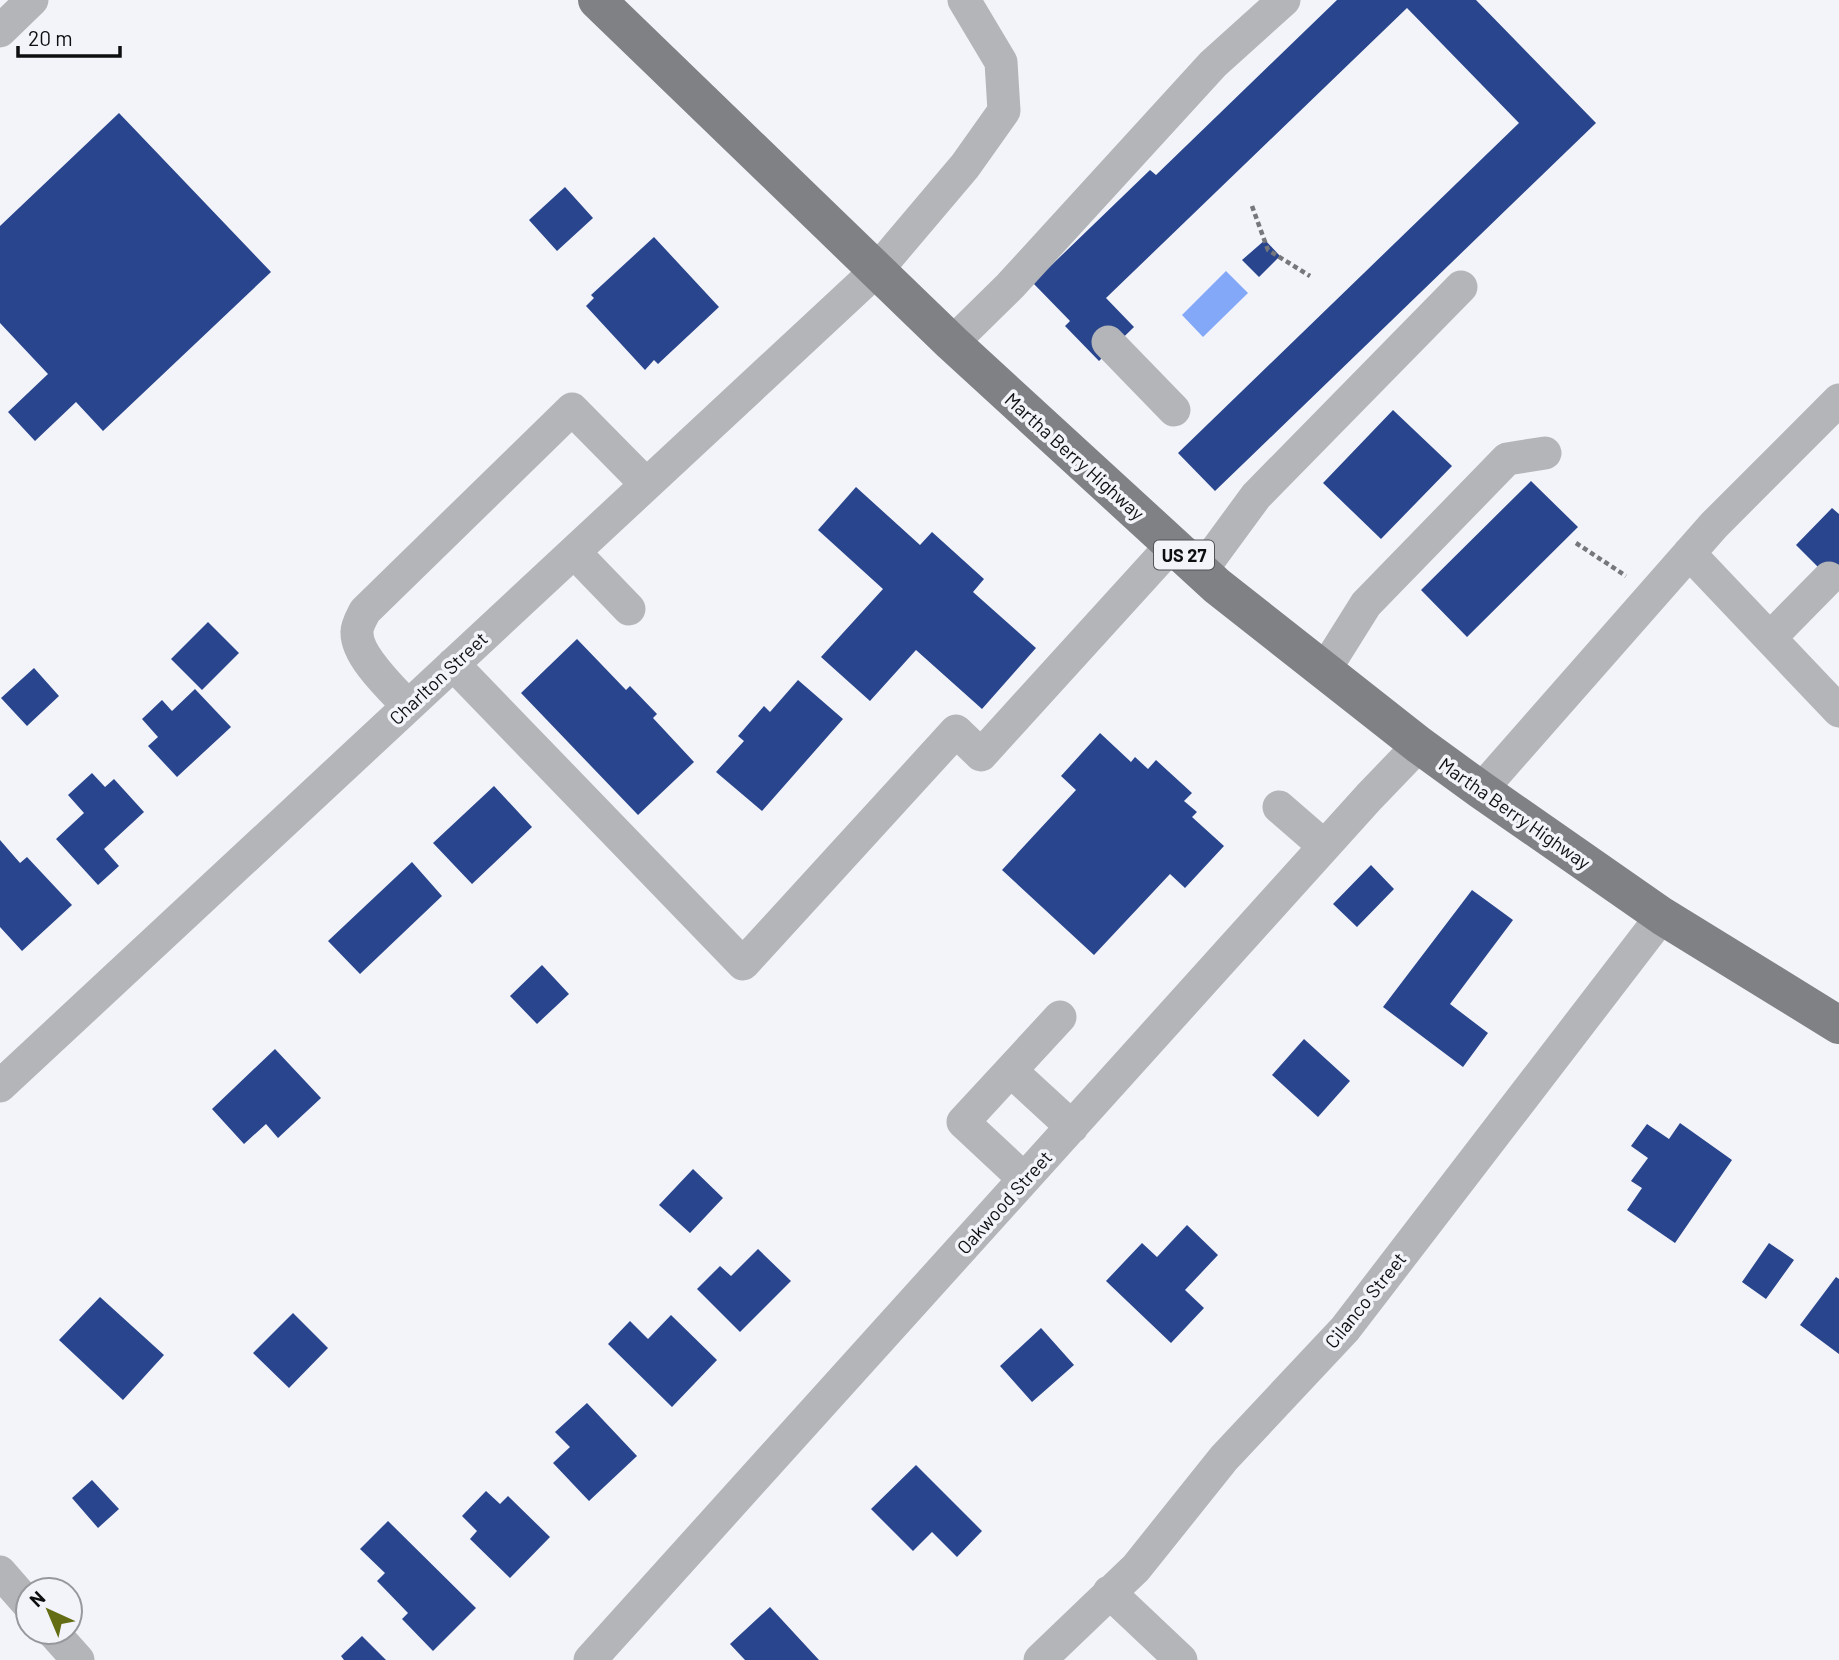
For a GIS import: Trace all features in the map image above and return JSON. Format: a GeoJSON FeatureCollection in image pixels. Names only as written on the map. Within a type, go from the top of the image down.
{"type":"FeatureCollection","features":[{"type":"Feature","properties":{"kind":"main road","name":"Martha Berry Highway"},"geometry":{"type":"LineString","coordinates":[[597,0],[952,343],[1201,571],[1324,671],[1481,790],[1662,916],[1839,1025]]}},
{"type":"Feature","properties":{"kind":"street"},"geometry":{"type":"LineString","coordinates":[[0,31],[32,0]]}},
{"type":"Feature","properties":{"kind":"street","name":"Charlton Street"},"geometry":{"type":"LineString","coordinates":[[0,1086],[877,270],[965,166],[1004,111],[1001,62],[964,0]]}},
{"type":"Feature","properties":{"kind":"street"},"geometry":{"type":"LineString","coordinates":[[952,343],[1010,286],[1213,64],[1284,0]]}},
{"type":"Feature","properties":{"kind":"street"},"geometry":{"type":"LineString","coordinates":[[1201,571],[1256,496],[1461,287]]}},
{"type":"Feature","properties":{"kind":"street"},"geometry":{"type":"LineString","coordinates":[[1108,342],[1174,410]]}},
{"type":"Feature","properties":{"kind":"street"},"geometry":{"type":"LineString","coordinates":[[1481,790],[1714,525],[1839,400]]}},
{"type":"Feature","properties":{"kind":"street"},"geometry":{"type":"LineString","coordinates":[[408,706],[375,669],[358,643],[357,629],[365,611],[572,409],[646,484]]}},
{"type":"Feature","properties":{"kind":"street"},"geometry":{"type":"LineString","coordinates":[[1324,671],[1366,604],[1507,459],[1545,453]]}},
{"type":"Feature","properties":{"kind":"street"},"geometry":{"type":"LineString","coordinates":[[453,664],[743,964],[956,731],[981,755],[1172,545]]}},
{"type":"Feature","properties":{"kind":"street"},"geometry":{"type":"LineString","coordinates":[[573,552],[629,609]]}},
{"type":"Feature","properties":{"kind":"street"},"geometry":{"type":"LineString","coordinates":[[1689,553],[1839,711]]}},
{"type":"Feature","properties":{"kind":"street"},"geometry":{"type":"LineString","coordinates":[[1770,638],[1829,578]]}},
{"type":"Feature","properties":{"kind":"street","name":"Oakwood Street"},"geometry":{"type":"LineString","coordinates":[[590,1660],[1324,846],[1419,745]]}},
{"type":"Feature","properties":{"kind":"street"},"geometry":{"type":"LineString","coordinates":[[1279,807],[1324,846]]}},
{"type":"Feature","properties":{"kind":"street","name":"Cilanco Street"},"geometry":{"type":"LineString","coordinates":[[1040,1660],[1136,1567],[1224,1458],[1345,1329],[1662,916]]}},
{"type":"Feature","properties":{"kind":"street"},"geometry":{"type":"LineString","coordinates":[[1024,1179],[963,1122],[1060,1017]]}},
{"type":"Feature","properties":{"kind":"street"},"geometry":{"type":"LineString","coordinates":[[1011,1071],[1072,1127]]}},
{"type":"Feature","properties":{"kind":"street"},"geometry":{"type":"LineString","coordinates":[[0,1573],[14,1588]]}},
{"type":"Feature","properties":{"kind":"street"},"geometry":{"type":"LineString","coordinates":[[1109,1592],[1181,1660]]}},
{"type":"Feature","properties":{"kind":"street"},"geometry":{"type":"LineString","coordinates":[[66,1646],[78,1660]]}},
{"type":"Feature","properties":{"kind":"path"},"geometry":{"type":"LineString","coordinates":[[1252,206],[1268,250],[1310,276]]}},
{"type":"Feature","properties":{"kind":"path"},"geometry":{"type":"LineString","coordinates":[[1576,543],[1653,594]]}},
{"type":"Feature","properties":{"kind":"water"},"geometry":{"type":"Polygon","coordinates":[[[1226,271],[1248,293],[1203,337],[1182,315],[1226,271]]]}},
{"type":"Feature","properties":{"kind":"building"},"geometry":{"type":"Polygon","coordinates":[[[1337,0],[1476,0],[1596,123],[1215,491],[1178,453],[1519,123],[1407,8],[1106,298],[1134,327],[1099,361],[1065,326],[1070,321],[1033,283],[1150,170],[1156,175],[1337,0]]]}},
{"type":"Feature","properties":{"kind":"building"},"geometry":{"type":"Polygon","coordinates":[[[119,113],[271,272],[103,431],[76,402],[35,441],[8,412],[48,374],[0,323],[0,226],[119,113]]]}},
{"type":"Feature","properties":{"kind":"building"},"geometry":{"type":"Polygon","coordinates":[[[565,187],[593,218],[557,251],[529,220],[565,187]]]}},
{"type":"Feature","properties":{"kind":"building"},"geometry":{"type":"Polygon","coordinates":[[[654,237],[719,307],[658,364],[654,360],[645,370],[586,306],[594,298],[591,295],[654,237]]]}},
{"type":"Feature","properties":{"kind":"building"},"geometry":{"type":"Polygon","coordinates":[[[1265,240],[1280,256],[1259,277],[1242,260],[1265,240]]]}},
{"type":"Feature","properties":{"kind":"building"},"geometry":{"type":"Polygon","coordinates":[[[1393,410],[1452,466],[1381,539],[1323,483],[1393,410]]]}},
{"type":"Feature","properties":{"kind":"building"},"geometry":{"type":"Polygon","coordinates":[[[1531,481],[1578,527],[1467,637],[1421,590],[1531,481]]]}},
{"type":"Feature","properties":{"kind":"building"},"geometry":{"type":"Polygon","coordinates":[[[856,487],[920,545],[932,532],[984,579],[973,592],[1036,648],[982,709],[916,650],[870,701],[821,657],[883,589],[818,530],[856,487]]]}},
{"type":"Feature","properties":{"kind":"building"},"geometry":{"type":"Polygon","coordinates":[[[1832,508],[1839,514],[1839,588],[1796,545],[1832,508]]]}},
{"type":"Feature","properties":{"kind":"building"},"geometry":{"type":"Polygon","coordinates":[[[208,622],[239,653],[202,690],[171,659],[208,622]]]}},
{"type":"Feature","properties":{"kind":"building"},"geometry":{"type":"Polygon","coordinates":[[[577,639],[626,690],[630,686],[657,714],[653,718],[694,762],[638,815],[521,693],[577,639]]]}},
{"type":"Feature","properties":{"kind":"building"},"geometry":{"type":"Polygon","coordinates":[[[34,668],[59,696],[27,726],[1,698],[34,668]]]}},
{"type":"Feature","properties":{"kind":"building"},"geometry":{"type":"Polygon","coordinates":[[[798,680],[843,719],[762,811],[716,772],[744,741],[738,736],[764,706],[770,712],[798,680]]]}},
{"type":"Feature","properties":{"kind":"building"},"geometry":{"type":"Polygon","coordinates":[[[195,689],[231,727],[177,777],[148,746],[158,737],[142,719],[162,700],[172,711],[195,689]]]}},
{"type":"Feature","properties":{"kind":"building"},"geometry":{"type":"Polygon","coordinates":[[[1100,733],[1131,762],[1135,757],[1148,769],[1156,760],[1192,793],[1184,801],[1197,812],[1192,817],[1224,846],[1185,888],[1170,874],[1094,955],[1002,870],[1076,790],[1061,776],[1100,733]]]}},
{"type":"Feature","properties":{"kind":"building"},"geometry":{"type":"Polygon","coordinates":[[[92,773],[105,787],[114,779],[144,812],[104,849],[119,866],[98,885],[56,839],[84,813],[68,795],[92,773]]]}},
{"type":"Feature","properties":{"kind":"building"},"geometry":{"type":"Polygon","coordinates":[[[494,786],[532,827],[472,884],[433,843],[494,786]]]}},
{"type":"Feature","properties":{"kind":"building"},"geometry":{"type":"Polygon","coordinates":[[[0,840],[20,863],[27,857],[72,905],[22,951],[0,927],[0,840]]]}},
{"type":"Feature","properties":{"kind":"building"},"geometry":{"type":"Polygon","coordinates":[[[412,862],[442,896],[360,974],[328,941],[412,862]]]}},
{"type":"Feature","properties":{"kind":"building"},"geometry":{"type":"Polygon","coordinates":[[[1371,865],[1394,889],[1357,927],[1333,904],[1371,865]]]}},
{"type":"Feature","properties":{"kind":"building"},"geometry":{"type":"Polygon","coordinates":[[[1472,890],[1513,920],[1450,1004],[1488,1033],[1463,1067],[1383,1007],[1472,890]]]}},
{"type":"Feature","properties":{"kind":"building"},"geometry":{"type":"Polygon","coordinates":[[[542,965],[569,994],[537,1024],[510,996],[542,965]]]}},
{"type":"Feature","properties":{"kind":"building"},"geometry":{"type":"Polygon","coordinates":[[[1304,1039],[1350,1081],[1318,1117],[1272,1075],[1304,1039]]]}},
{"type":"Feature","properties":{"kind":"building"},"geometry":{"type":"Polygon","coordinates":[[[275,1049],[321,1098],[278,1138],[266,1124],[244,1144],[212,1109],[275,1049]]]}},
{"type":"Feature","properties":{"kind":"building"},"geometry":{"type":"Polygon","coordinates":[[[1680,1123],[1732,1160],[1675,1243],[1627,1210],[1642,1188],[1631,1181],[1648,1158],[1631,1146],[1647,1124],[1669,1139],[1680,1123]]]}},
{"type":"Feature","properties":{"kind":"building"},"geometry":{"type":"Polygon","coordinates":[[[693,1169],[723,1198],[690,1233],[659,1205],[693,1169]]]}},
{"type":"Feature","properties":{"kind":"building"},"geometry":{"type":"Polygon","coordinates":[[[1187,1225],[1218,1255],[1185,1290],[1204,1308],[1171,1343],[1106,1281],[1142,1243],[1157,1257],[1187,1225]]]}},
{"type":"Feature","properties":{"kind":"building"},"geometry":{"type":"Polygon","coordinates":[[[1769,1243],[1794,1260],[1766,1299],[1742,1282],[1769,1243]]]}},
{"type":"Feature","properties":{"kind":"building"},"geometry":{"type":"Polygon","coordinates":[[[758,1249],[791,1281],[740,1332],[697,1289],[720,1266],[731,1276],[758,1249]]]}},
{"type":"Feature","properties":{"kind":"building"},"geometry":{"type":"Polygon","coordinates":[[[1836,1277],[1839,1279],[1839,1354],[1800,1325],[1836,1277]]]}},
{"type":"Feature","properties":{"kind":"building"},"geometry":{"type":"Polygon","coordinates":[[[100,1297],[164,1355],[123,1400],[59,1340],[100,1297]]]}},
{"type":"Feature","properties":{"kind":"building"},"geometry":{"type":"Polygon","coordinates":[[[293,1313],[328,1348],[289,1388],[253,1353],[293,1313]]]}},
{"type":"Feature","properties":{"kind":"building"},"geometry":{"type":"Polygon","coordinates":[[[671,1315],[717,1360],[672,1407],[608,1344],[630,1321],[648,1339],[671,1315]]]}},
{"type":"Feature","properties":{"kind":"building"},"geometry":{"type":"Polygon","coordinates":[[[1041,1328],[1074,1365],[1032,1402],[1000,1366],[1041,1328]]]}},
{"type":"Feature","properties":{"kind":"building"},"geometry":{"type":"Polygon","coordinates":[[[587,1403],[637,1456],[589,1501],[553,1463],[570,1447],[555,1432],[587,1403]]]}},
{"type":"Feature","properties":{"kind":"building"},"geometry":{"type":"Polygon","coordinates":[[[916,1465],[982,1531],[957,1557],[932,1532],[913,1551],[871,1509],[916,1465]]]}},
{"type":"Feature","properties":{"kind":"building"},"geometry":{"type":"Polygon","coordinates":[[[92,1480],[119,1509],[98,1528],[72,1498],[92,1480]]]}},
{"type":"Feature","properties":{"kind":"building"},"geometry":{"type":"Polygon","coordinates":[[[486,1491],[500,1504],[508,1496],[550,1537],[510,1578],[470,1539],[477,1531],[462,1516],[486,1491]]]}},
{"type":"Feature","properties":{"kind":"building"},"geometry":{"type":"Polygon","coordinates":[[[388,1521],[476,1608],[433,1651],[402,1619],[408,1613],[377,1581],[385,1573],[360,1549],[388,1521]]]}},
{"type":"Feature","properties":{"kind":"building"},"geometry":{"type":"Polygon","coordinates":[[[770,1607],[819,1660],[745,1660],[730,1644],[770,1607]]]}},
{"type":"Feature","properties":{"kind":"building"},"geometry":{"type":"Polygon","coordinates":[[[362,1636],[386,1660],[344,1660],[341,1656],[362,1636]]]}}]}
